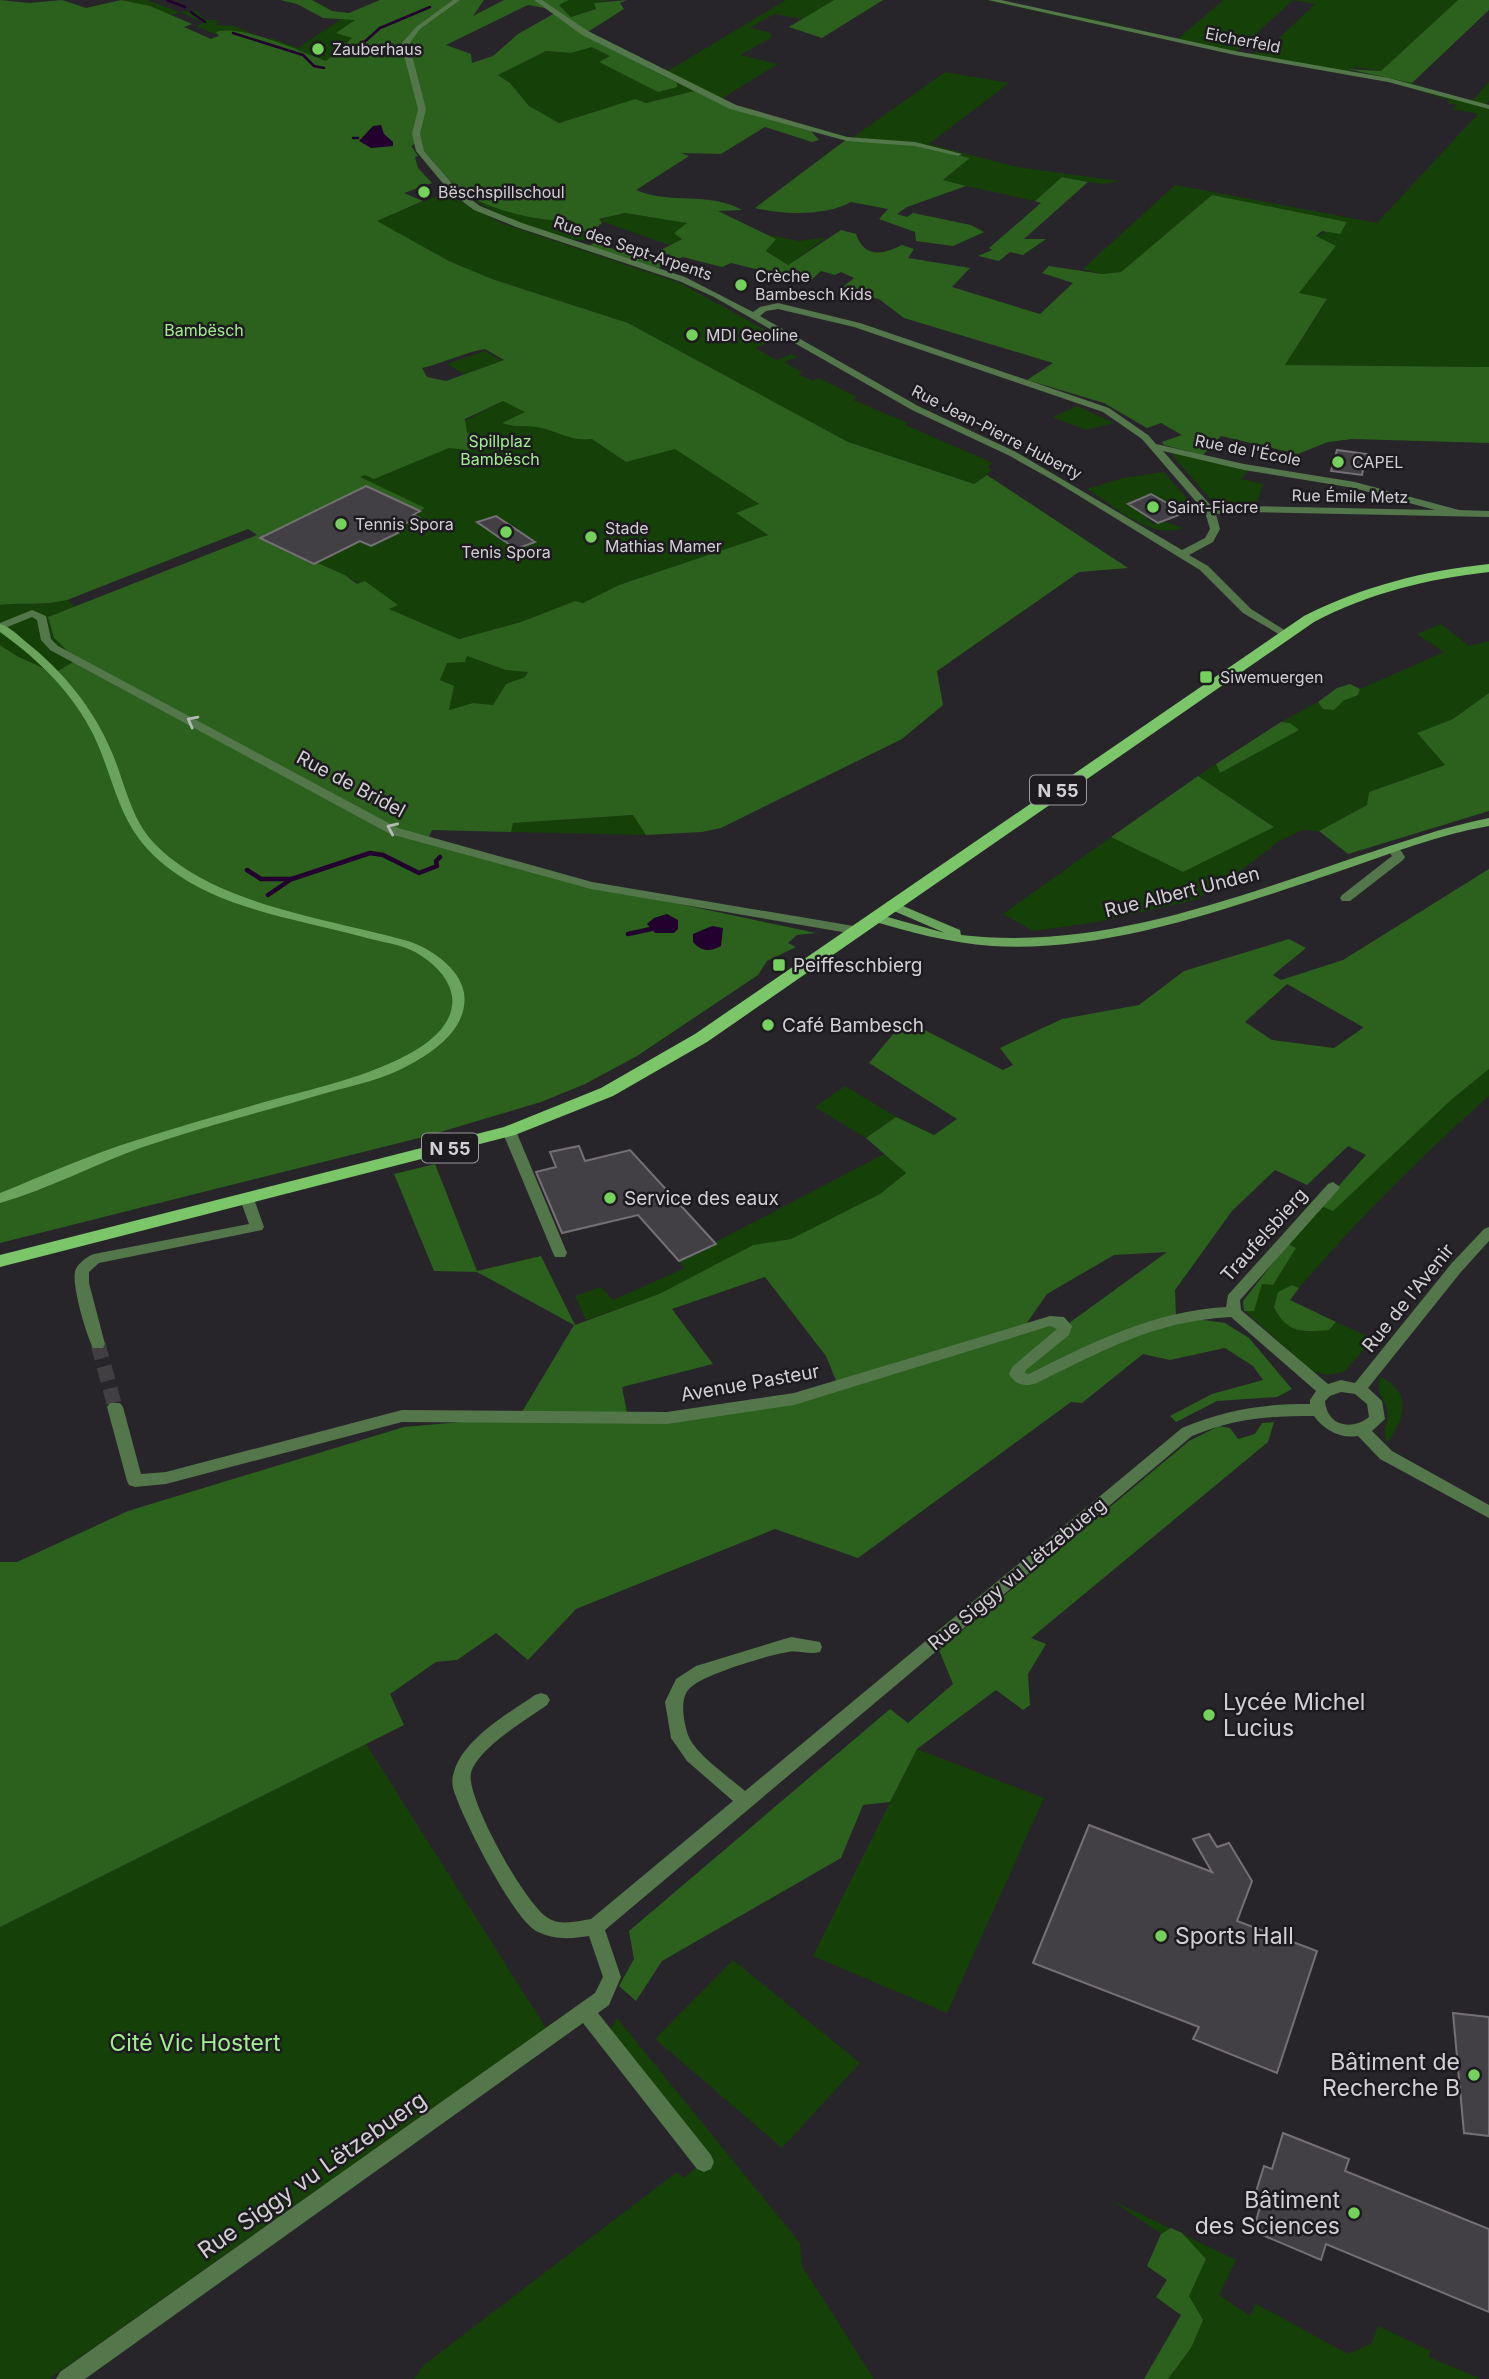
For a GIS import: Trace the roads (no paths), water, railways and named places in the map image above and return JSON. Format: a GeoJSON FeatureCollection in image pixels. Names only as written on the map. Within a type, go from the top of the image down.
{"type":"FeatureCollection","features":[{"type":"Feature","properties":{"kind":"main road","name":"N 55"},"geometry":{"type":"LineString","coordinates":[[0,1262],[509,1132],[575,1107],[701,1038],[1286,634],[1331,607],[1381,588],[1432,575],[1489,568]]}},
{"type":"Feature","properties":{"kind":"main road"},"geometry":{"type":"LineString","coordinates":[[0,627],[33,649],[78,703],[106,751],[129,816],[148,844],[174,867],[211,889],[281,914],[349,928],[419,949],[439,963],[454,982],[459,1002],[454,1023],[436,1045],[413,1061],[384,1072],[138,1144],[0,1198]]}},
{"type":"Feature","properties":{"kind":"main road","name":"Rue Albert Unden"},"geometry":{"type":"LineString","coordinates":[[873,917],[919,933],[974,939],[1038,940],[1131,928],[1217,906],[1394,849],[1489,822]]}},
{"type":"Feature","properties":{"kind":"main road","name":"Rue Albert Unden"},"geometry":{"type":"LineString","coordinates":[[891,905],[931,924],[974,939]]}},
{"type":"Feature","properties":{"kind":"street","name":"Rue des Sept-Arpents"},"geometry":{"type":"LineString","coordinates":[[457,0],[418,28],[405,44],[422,109],[417,142],[431,166],[454,191],[489,214],[682,279],[754,316]]}},
{"type":"Feature","properties":{"kind":"street"},"geometry":{"type":"LineString","coordinates":[[537,0],[585,33],[733,107],[847,139],[915,144],[958,154]]}},
{"type":"Feature","properties":{"kind":"street","name":"Eicherfeld"},"geometry":{"type":"LineString","coordinates":[[991,0],[1223,51],[1389,80],[1489,107]]}},
{"type":"Feature","properties":{"kind":"street"},"geometry":{"type":"LineString","coordinates":[[754,316],[763,309],[778,306],[909,341],[1106,410],[1126,422],[1152,446],[1210,511],[1215,529],[1209,540],[1183,554]]}},
{"type":"Feature","properties":{"kind":"street","name":"Rue Jean-Pierre Huberty"},"geometry":{"type":"LineString","coordinates":[[754,316],[915,408],[1042,470],[1183,554],[1204,568],[1247,611],[1286,634]]}},
{"type":"Feature","properties":{"kind":"street","name":"Rue de l'École"},"geometry":{"type":"LineString","coordinates":[[1152,446],[1244,467],[1355,485],[1461,514]]}},
{"type":"Feature","properties":{"kind":"street","name":"Rue Émile Metz"},"geometry":{"type":"LineString","coordinates":[[1210,511],[1249,509],[1489,514]]}},
{"type":"Feature","properties":{"kind":"street","name":"Rue de Bridel"},"geometry":{"type":"LineString","coordinates":[[0,627],[33,613],[42,618],[46,640],[54,648],[394,831],[652,898],[855,930]]}},
{"type":"Feature","properties":{"kind":"street"},"geometry":{"type":"LineString","coordinates":[[1346,898],[1399,857],[1394,849]]}},
{"type":"Feature","properties":{"kind":"street"},"geometry":{"type":"LineString","coordinates":[[509,1132],[560,1253]]}},
{"type":"Feature","properties":{"kind":"street","name":"Traufelsbierg"},"geometry":{"type":"LineString","coordinates":[[1234,1312],[1233,1299],[1333,1187]]}},
{"type":"Feature","properties":{"kind":"street"},"geometry":{"type":"LineString","coordinates":[[98,1344],[82,1283],[82,1271],[94,1259],[257,1227],[247,1199]]}},
{"type":"Feature","properties":{"kind":"street","name":"Rue de l'Avenir"},"geometry":{"type":"LineString","coordinates":[[1360,1390],[1456,1268],[1489,1232]]}},
{"type":"Feature","properties":{"kind":"street"},"geometry":{"type":"LineString","coordinates":[[1234,1312],[1325,1390]]}},
{"type":"Feature","properties":{"kind":"street","name":"Avenue Pasteur"},"geometry":{"type":"LineString","coordinates":[[115,1407],[135,1481],[166,1478],[402,1416],[667,1419],[794,1399],[1059,1321],[1065,1326],[1064,1331],[1020,1367],[1017,1374],[1024,1380],[1032,1379],[1141,1326],[1176,1316],[1234,1312]]}},
{"type":"Feature","properties":{"kind":"street"},"geometry":{"type":"LineString","coordinates":[[1341,1386],[1360,1390],[1374,1401],[1378,1410],[1371,1426],[1351,1432],[1329,1425],[1317,1410],[1319,1395],[1325,1390],[1341,1386]]}},
{"type":"Feature","properties":{"kind":"street","name":"Rue Siggy vu Lëtzebuerg"},"geometry":{"type":"LineString","coordinates":[[67,2379],[602,1999],[612,1977],[594,1927],[1187,1432],[1219,1417],[1253,1409],[1317,1410]]}},
{"type":"Feature","properties":{"kind":"street"},"geometry":{"type":"LineString","coordinates":[[1362,1430],[1386,1455],[1489,1513]]}},
{"type":"Feature","properties":{"kind":"street"},"geometry":{"type":"LineString","coordinates":[[745,1801],[693,1756],[680,1738],[674,1702],[682,1684],[702,1671],[791,1644],[814,1647]]}},
{"type":"Feature","properties":{"kind":"street"},"geometry":{"type":"LineString","coordinates":[[541,1700],[479,1748],[466,1761],[460,1781],[466,1798],[523,1907],[540,1924],[565,1931],[594,1927]]}},
{"type":"Feature","properties":{"kind":"street"},"geometry":{"type":"LineString","coordinates":[[585,2011],[704,2162]]}},
{"type":"Feature","properties":{"kind":"waterway"},"geometry":{"type":"LineString","coordinates":[[167,0],[185,7]]}},
{"type":"Feature","properties":{"kind":"waterway"},"geometry":{"type":"LineString","coordinates":[[352,53],[380,28],[430,7]]}},
{"type":"Feature","properties":{"kind":"waterway"},"geometry":{"type":"LineString","coordinates":[[191,12],[205,22]]}},
{"type":"Feature","properties":{"kind":"waterway"},"geometry":{"type":"LineString","coordinates":[[233,33],[303,55],[314,66],[324,68]]}},
{"type":"Feature","properties":{"kind":"waterway"},"geometry":{"type":"LineString","coordinates":[[353,138],[358,138]]}},
{"type":"Feature","properties":{"kind":"waterway"},"geometry":{"type":"LineString","coordinates":[[292,879],[370,853],[383,855],[419,873],[437,866],[436,861],[440,857]]}},
{"type":"Feature","properties":{"kind":"waterway"},"geometry":{"type":"LineString","coordinates":[[247,870],[261,879],[292,879]]}},
{"type":"Feature","properties":{"kind":"waterway"},"geometry":{"type":"LineString","coordinates":[[268,895],[292,879]]}},
{"type":"Feature","properties":{"kind":"waterway"},"geometry":{"type":"LineString","coordinates":[[628,934],[651,929]]}},
{"type":"Feature","properties":{"kind":"tunnel"},"geometry":{"type":"LineString","coordinates":[[98,1344],[115,1407]]}},
{"type":"Feature","properties":{"kind":"place","name":"Zauberhaus"},"geometry":{"type":"Point","coordinates":[318,49]}},
{"type":"Feature","properties":{"kind":"place","name":"Bëschspillschoul"},"geometry":{"type":"Point","coordinates":[424,192]}},
{"type":"Feature","properties":{"kind":"place","name":"Crèche Bambesch Kids"},"geometry":{"type":"Point","coordinates":[741,285]}},
{"type":"Feature","properties":{"kind":"place","name":"MDI Geoline"},"geometry":{"type":"Point","coordinates":[692,335]}},
{"type":"Feature","properties":{"kind":"place","name":"CAPEL"},"geometry":{"type":"Point","coordinates":[1338,462]}},
{"type":"Feature","properties":{"kind":"place","name":"Saint-Fiacre"},"geometry":{"type":"Point","coordinates":[1153,507]}},
{"type":"Feature","properties":{"kind":"place","name":"Tennis Spora"},"geometry":{"type":"Point","coordinates":[341,524]}},
{"type":"Feature","properties":{"kind":"place","name":"Tenis Spora"},"geometry":{"type":"Point","coordinates":[506,532]}},
{"type":"Feature","properties":{"kind":"place","name":"Stade Mathias Mamer"},"geometry":{"type":"Point","coordinates":[591,537]}},
{"type":"Feature","properties":{"kind":"place","name":"Siwemuergen"},"geometry":{"type":"Point","coordinates":[1206,677]}},
{"type":"Feature","properties":{"kind":"place","name":"Peiffeschbierg"},"geometry":{"type":"Point","coordinates":[779,965]}},
{"type":"Feature","properties":{"kind":"place","name":"Café Bambesch"},"geometry":{"type":"Point","coordinates":[768,1025]}},
{"type":"Feature","properties":{"kind":"place","name":"Service des eaux"},"geometry":{"type":"Point","coordinates":[610,1198]}},
{"type":"Feature","properties":{"kind":"place","name":"Lycée Michel Lucius"},"geometry":{"type":"Point","coordinates":[1209,1715]}},
{"type":"Feature","properties":{"kind":"place","name":"Sports Hall"},"geometry":{"type":"Point","coordinates":[1161,1936]}},
{"type":"Feature","properties":{"kind":"place","name":"Bâtiment de Recherche B"},"geometry":{"type":"Point","coordinates":[1474,2075]}},
{"type":"Feature","properties":{"kind":"place","name":"Bâtiment des Sciences"},"geometry":{"type":"Point","coordinates":[1354,2213]}},
{"type":"Feature","properties":{"kind":"park label","name":"Bambësch"},"geometry":{"type":"Point","coordinates":[204,330]}},
{"type":"Feature","properties":{"kind":"park label","name":"Spillplaz Bambësch"},"geometry":{"type":"Point","coordinates":[500,450]}},
{"type":"Feature","properties":{"kind":"park label","name":"Cité Vic Hostert"},"geometry":{"type":"Point","coordinates":[195,2043]}}]}
